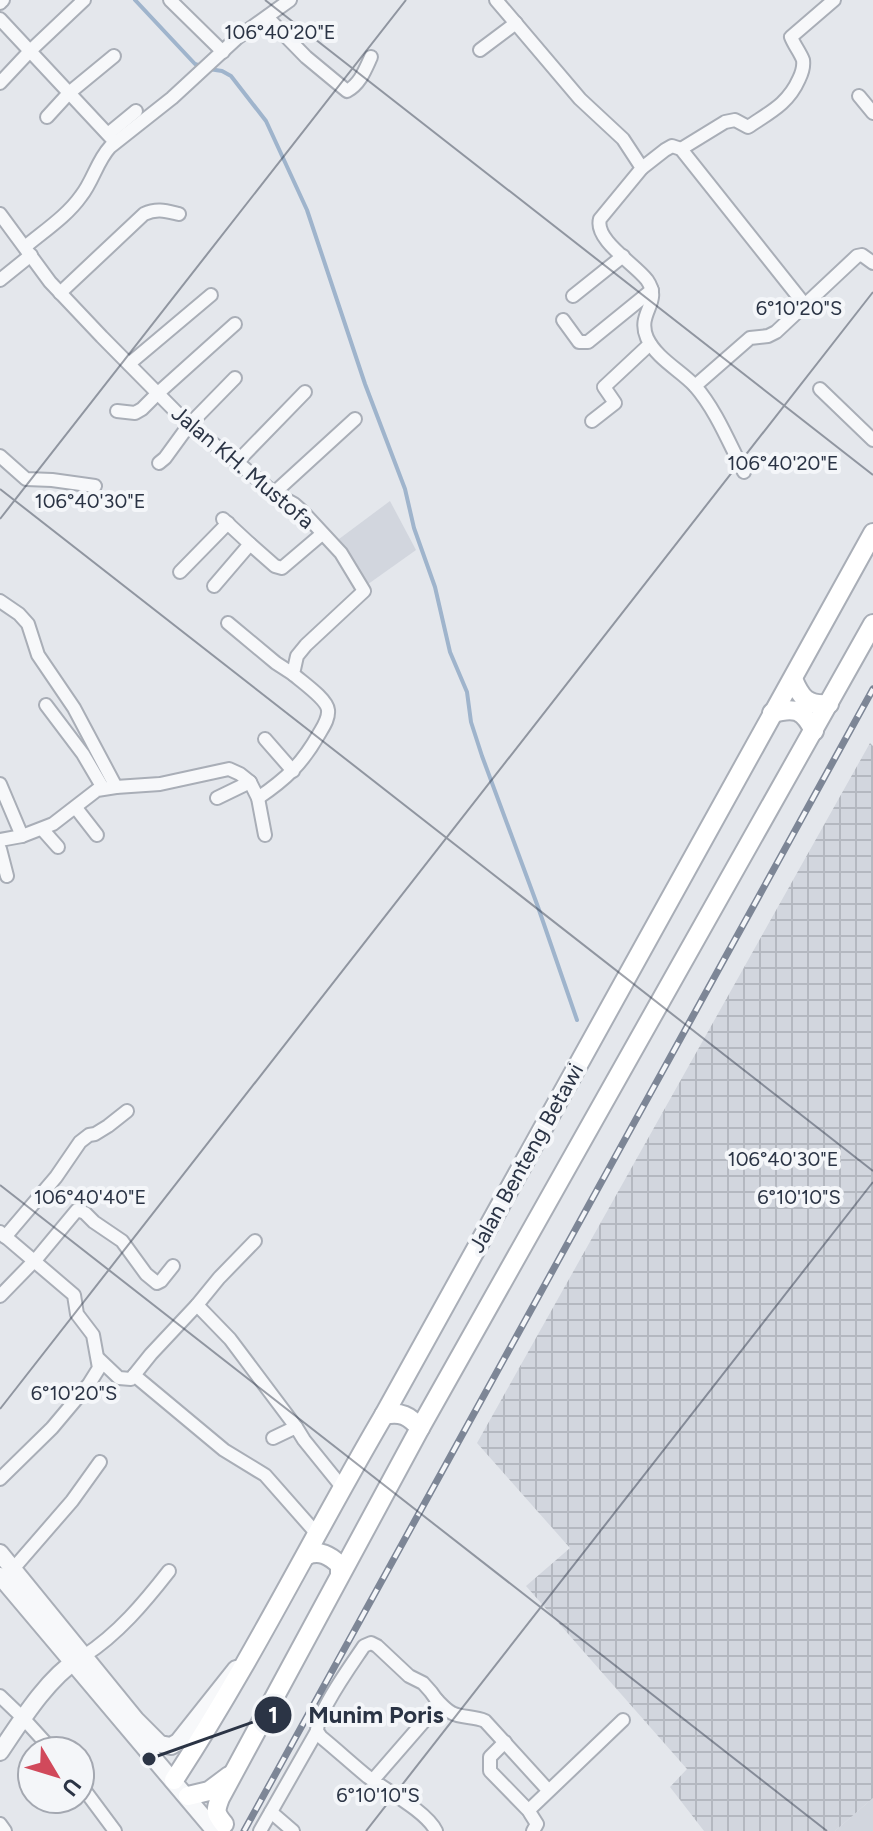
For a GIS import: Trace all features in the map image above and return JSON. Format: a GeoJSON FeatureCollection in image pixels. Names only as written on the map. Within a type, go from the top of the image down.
{"type":"FeatureCollection","features":[{"type":"Feature","properties":{"kind":"main road","name":"Jalan Benteng Betawi"},"geometry":{"type":"LineString","coordinates":[[174,1780],[307,1555],[342,1487],[794,683],[873,533]]}},
{"type":"Feature","properties":{"kind":"main road","name":"Jalan Benteng Betawi"},"geometry":{"type":"LineString","coordinates":[[223,1829],[216,1808],[340,1574],[818,715],[873,624]]}},
{"type":"Feature","properties":{"kind":"main road"},"geometry":{"type":"LineString","coordinates":[[794,683],[818,715]]}},
{"type":"Feature","properties":{"kind":"main road"},"geometry":{"type":"LineString","coordinates":[[777,711],[795,710],[806,716],[818,715]]}},
{"type":"Feature","properties":{"kind":"main road"},"geometry":{"type":"LineString","coordinates":[[384,1415],[404,1414],[420,1428]]}},
{"type":"Feature","properties":{"kind":"main road"},"geometry":{"type":"LineString","coordinates":[[307,1555],[316,1552],[325,1554],[340,1565],[340,1574]]}},
{"type":"Feature","properties":{"kind":"main road"},"geometry":{"type":"LineString","coordinates":[[188,1796],[209,1791],[234,1772]]}},
{"type":"Feature","properties":{"kind":"street"},"geometry":{"type":"LineString","coordinates":[[0,83],[84,0]]}},
{"type":"Feature","properties":{"kind":"street"},"geometry":{"type":"LineString","coordinates":[[170,0],[223,52]]}},
{"type":"Feature","properties":{"kind":"street"},"geometry":{"type":"LineString","coordinates":[[112,138],[172,98],[223,52],[290,0]]}},
{"type":"Feature","properties":{"kind":"street"},"geometry":{"type":"LineString","coordinates":[[496,0],[580,99],[623,139],[642,168]]}},
{"type":"Feature","properties":{"kind":"street"},"geometry":{"type":"LineString","coordinates":[[681,149],[725,122],[735,120],[748,127],[782,104],[793,93],[803,71],[802,58],[791,37],[834,0]]}},
{"type":"Feature","properties":{"kind":"street"},"geometry":{"type":"LineString","coordinates":[[267,17],[306,57],[346,90],[349,91],[361,77],[371,57]]}},
{"type":"Feature","properties":{"kind":"street"},"geometry":{"type":"LineString","coordinates":[[0,19],[112,138]]}},
{"type":"Feature","properties":{"kind":"street"},"geometry":{"type":"LineString","coordinates":[[480,50],[516,23]]}},
{"type":"Feature","properties":{"kind":"street"},"geometry":{"type":"LineString","coordinates":[[47,117],[69,93],[114,56]]}},
{"type":"Feature","properties":{"kind":"street"},"geometry":{"type":"LineString","coordinates":[[859,96],[873,113]]}},
{"type":"Feature","properties":{"kind":"street"},"geometry":{"type":"LineString","coordinates":[[0,280],[78,201],[112,138],[136,111]]}},
{"type":"Feature","properties":{"kind":"street"},"geometry":{"type":"LineString","coordinates":[[744,472],[716,418],[695,386],[650,344],[643,327],[652,290],[646,279],[601,234],[598,226],[600,219],[642,168],[672,146],[681,149],[805,305]]}},
{"type":"Feature","properties":{"kind":"street"},"geometry":{"type":"LineString","coordinates":[[60,293],[144,214],[153,210],[179,214]]}},
{"type":"Feature","properties":{"kind":"street","name":"Jalan KH. Mustofa"},"geometry":{"type":"LineString","coordinates":[[0,214],[46,277],[157,394],[189,425],[274,493],[294,504],[341,553],[364,591],[306,645],[297,656],[293,674]]}},
{"type":"Feature","properties":{"kind":"street"},"geometry":{"type":"LineString","coordinates":[[695,386],[746,340],[772,335],[857,256],[862,255],[873,263]]}},
{"type":"Feature","properties":{"kind":"street"},"geometry":{"type":"LineString","coordinates":[[573,296],[623,256]]}},
{"type":"Feature","properties":{"kind":"street"},"geometry":{"type":"LineString","coordinates":[[563,320],[579,342],[588,342],[652,290]]}},
{"type":"Feature","properties":{"kind":"street"},"geometry":{"type":"LineString","coordinates":[[129,364],[211,295]]}},
{"type":"Feature","properties":{"kind":"street"},"geometry":{"type":"LineString","coordinates":[[117,411],[135,413],[142,409],[235,324]]}},
{"type":"Feature","properties":{"kind":"street"},"geometry":{"type":"LineString","coordinates":[[592,421],[615,403],[604,387],[650,344]]}},
{"type":"Feature","properties":{"kind":"street"},"geometry":{"type":"LineString","coordinates":[[159,463],[189,425],[235,378]]}},
{"type":"Feature","properties":{"kind":"street"},"geometry":{"type":"LineString","coordinates":[[820,389],[873,440]]}},
{"type":"Feature","properties":{"kind":"street"},"geometry":{"type":"LineString","coordinates":[[237,462],[305,392]]}},
{"type":"Feature","properties":{"kind":"street"},"geometry":{"type":"LineString","coordinates":[[274,493],[355,419]]}},
{"type":"Feature","properties":{"kind":"street"},"geometry":{"type":"LineString","coordinates":[[0,456],[26,479],[95,486]]}},
{"type":"Feature","properties":{"kind":"street"},"geometry":{"type":"LineString","coordinates":[[180,572],[225,520],[275,566],[282,568],[322,534]]}},
{"type":"Feature","properties":{"kind":"street"},"geometry":{"type":"LineString","coordinates":[[214,586],[250,544]]}},
{"type":"Feature","properties":{"kind":"street"},"geometry":{"type":"LineString","coordinates":[[0,601],[28,624],[38,655],[74,708],[110,788]]}},
{"type":"Feature","properties":{"kind":"street"},"geometry":{"type":"LineString","coordinates":[[228,623],[293,674],[328,708],[322,730],[308,754],[282,781],[258,798]]}},
{"type":"Feature","properties":{"kind":"street"},"geometry":{"type":"LineString","coordinates":[[46,705],[110,788]]}},
{"type":"Feature","properties":{"kind":"street"},"geometry":{"type":"LineString","coordinates":[[265,739],[293,771]]}},
{"type":"Feature","properties":{"kind":"street"},"geometry":{"type":"LineString","coordinates":[[0,840],[22,836],[60,820],[93,792],[160,784],[229,769],[250,782],[258,798],[265,835]]}},
{"type":"Feature","properties":{"kind":"street"},"geometry":{"type":"LineString","coordinates":[[217,798],[250,782]]}},
{"type":"Feature","properties":{"kind":"street"},"geometry":{"type":"LineString","coordinates":[[0,784],[22,836]]}},
{"type":"Feature","properties":{"kind":"street"},"geometry":{"type":"LineString","coordinates":[[76,808],[97,835]]}},
{"type":"Feature","properties":{"kind":"street"},"geometry":{"type":"LineString","coordinates":[[42,829],[58,847]]}},
{"type":"Feature","properties":{"kind":"street"},"geometry":{"type":"LineString","coordinates":[[0,849],[7,876]]}},
{"type":"Feature","properties":{"kind":"street"},"geometry":{"type":"LineString","coordinates":[[0,1479],[52,1428],[99,1368],[93,1335],[77,1314],[74,1295],[2,1234],[56,1177],[80,1142],[127,1111]]}},
{"type":"Feature","properties":{"kind":"street"},"geometry":{"type":"LineString","coordinates":[[0,1296],[78,1210],[122,1241],[146,1274],[157,1283],[173,1266]]}},
{"type":"Feature","properties":{"kind":"street"},"geometry":{"type":"LineString","coordinates":[[99,1359],[119,1378],[128,1380],[255,1241]]}},
{"type":"Feature","properties":{"kind":"street"},"geometry":{"type":"LineString","coordinates":[[197,1305],[230,1339],[342,1487]]}},
{"type":"Feature","properties":{"kind":"street"},"geometry":{"type":"LineString","coordinates":[[134,1375],[224,1450],[265,1475],[317,1534]]}},
{"type":"Feature","properties":{"kind":"street"},"geometry":{"type":"LineString","coordinates":[[273,1438],[296,1427]]}},
{"type":"Feature","properties":{"kind":"street"},"geometry":{"type":"LineString","coordinates":[[7,1573],[72,1501],[100,1462]]}},
{"type":"Feature","properties":{"kind":"street"},"geometry":{"type":"LineString","coordinates":[[0,1553],[7,1573],[174,1780],[223,1829]]}},
{"type":"Feature","properties":{"kind":"street"},"geometry":{"type":"LineString","coordinates":[[0,1752],[52,1683],[78,1659],[112,1636],[145,1603],[169,1571]]}},
{"type":"Feature","properties":{"kind":"street"},"geometry":{"type":"LineString","coordinates":[[260,1831],[317,1731],[317,1722],[323,1710],[368,1643],[377,1646],[409,1676],[423,1683],[450,1712],[485,1721],[548,1790]]}},
{"type":"Feature","properties":{"kind":"street"},"geometry":{"type":"LineString","coordinates":[[78,1659],[155,1740],[171,1746],[187,1733],[253,1650]]}},
{"type":"Feature","properties":{"kind":"street"},"geometry":{"type":"LineString","coordinates":[[0,1696],[38,1735]]}},
{"type":"Feature","properties":{"kind":"street"},"geometry":{"type":"LineString","coordinates":[[373,1780],[432,1712],[436,1699]]}},
{"type":"Feature","properties":{"kind":"street"},"geometry":{"type":"LineString","coordinates":[[529,1811],[623,1720]]}},
{"type":"Feature","properties":{"kind":"street"},"geometry":{"type":"LineString","coordinates":[[317,1731],[373,1780],[424,1816],[436,1831]]}},
{"type":"Feature","properties":{"kind":"street"},"geometry":{"type":"LineString","coordinates":[[505,1742],[490,1757],[490,1771],[529,1811],[537,1824],[533,1831]]}},
{"type":"Feature","properties":{"kind":"street"},"geometry":{"type":"LineString","coordinates":[[96,1805],[115,1831]]}},
{"type":"Feature","properties":{"kind":"street"},"geometry":{"type":"LineString","coordinates":[[271,1812],[293,1831]]}},
{"type":"Feature","properties":{"kind":"street"},"geometry":{"type":"LineString","coordinates":[[0,1824],[5,1831]]}},
{"type":"Feature","properties":{"kind":"shaded area"},"geometry":{"type":"Polygon","coordinates":[[[390,501],[416,550],[364,587],[335,542],[390,501]]]}},
{"type":"Feature","properties":{"kind":"shaded area"},"geometry":{"type":"Polygon","coordinates":[[[870,743],[873,746],[873,1798],[835,1831],[704,1831],[670,1787],[687,1769],[526,1586],[570,1548],[477,1443],[870,743]]]}},
{"type":"Feature","properties":{"kind":"shaded area"},"geometry":{"type":"Polygon","coordinates":[[[873,1798],[873,1831],[835,1831],[873,1798]]]}},
{"type":"Feature","properties":{"kind":"waterway"},"geometry":{"type":"LineString","coordinates":[[135,0],[195,64],[201,66]]}},
{"type":"Feature","properties":{"kind":"waterway"},"geometry":{"type":"LineString","coordinates":[[209,69],[231,76],[266,121],[307,210],[365,384],[405,489],[414,528],[435,587],[450,652],[467,692],[471,722],[482,756],[577,1020]]}},
{"type":"Feature","properties":{"kind":"railway"},"geometry":{"type":"LineString","coordinates":[[244,1831],[873,689]]}},
{"type":"Feature","properties":{"kind":"place","name":"Munim Poris"},"geometry":{"type":"Point","coordinates":[149,1759]}}]}
